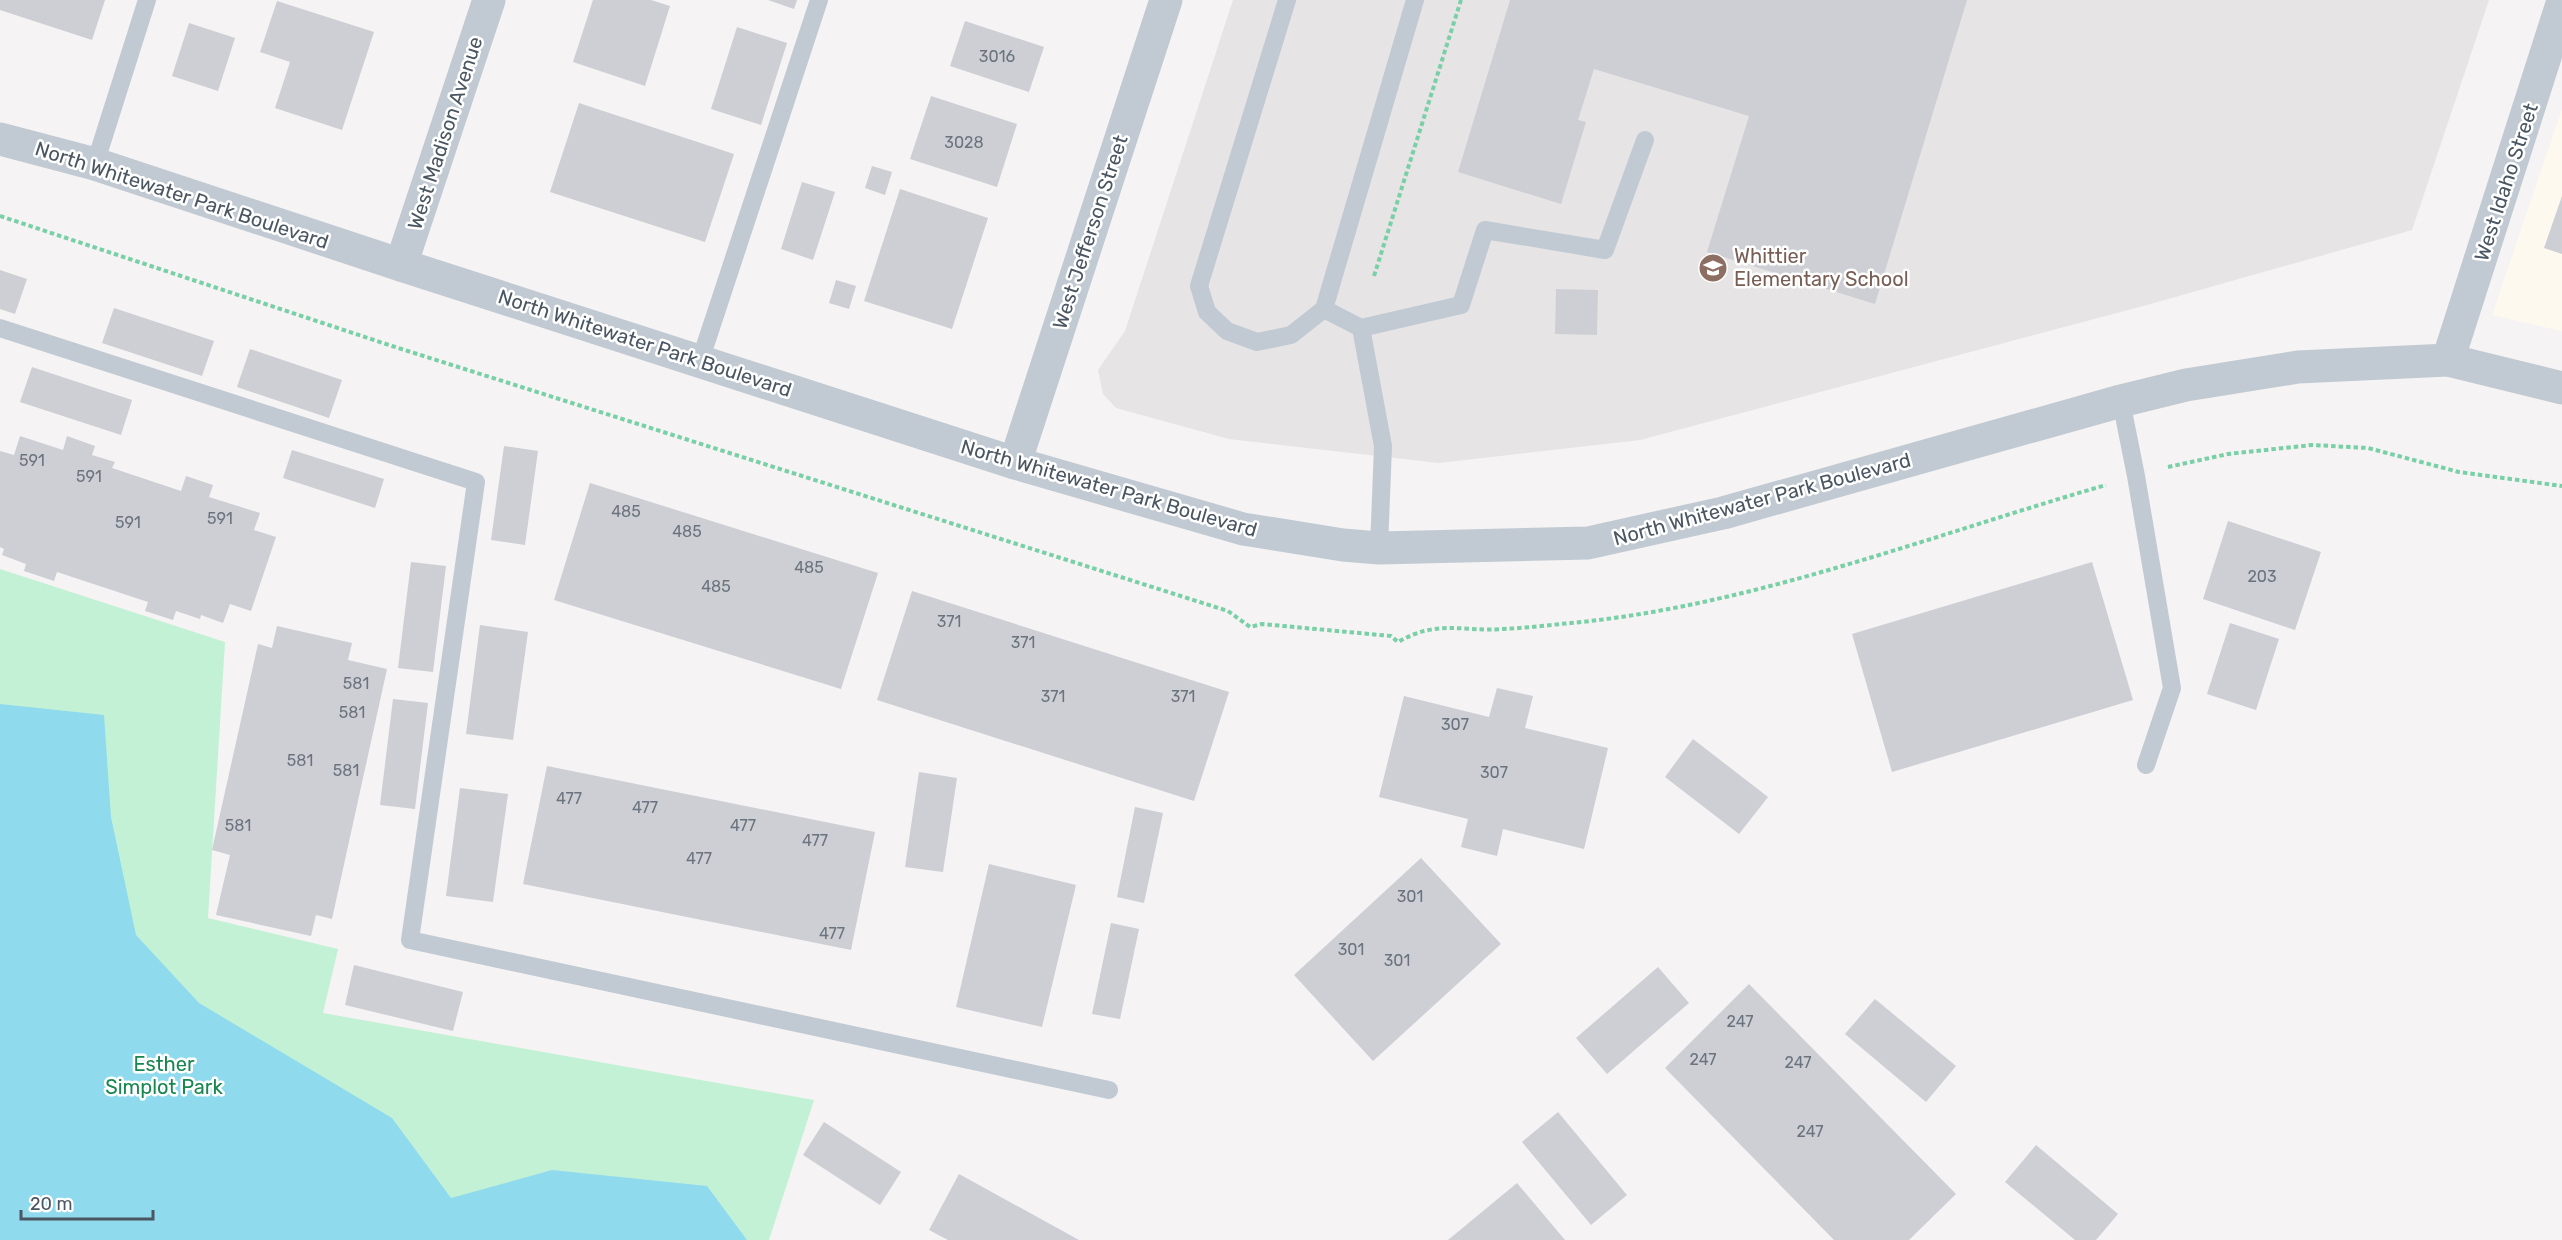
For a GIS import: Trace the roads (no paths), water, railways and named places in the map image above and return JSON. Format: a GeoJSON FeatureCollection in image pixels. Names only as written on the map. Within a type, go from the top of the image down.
{"type":"FeatureCollection","features":[{"type":"Feature","properties":{"kind":"street","name":"West Madison Avenue"},"geometry":{"type":"LineString","coordinates":[[401,265],[489,0]]}},
{"type":"Feature","properties":{"kind":"street","name":"West Jefferson Street"},"geometry":{"type":"LineString","coordinates":[[1015,463],[1166,0]]}},
{"type":"Feature","properties":{"kind":"street","name":"West Idaho Street"},"geometry":{"type":"LineString","coordinates":[[2448,360],[2562,4]]}},
{"type":"Feature","properties":{"kind":"street","name":"North Whitewater Park Boulevard"},"geometry":{"type":"LineString","coordinates":[[0,139],[95,164],[1015,463],[1243,529],[1343,545],[1378,548],[1588,543],[1723,513],[2121,401],[2186,385],[2298,367],[2448,360],[2562,388]]}},
{"type":"Feature","properties":{"kind":"lane"},"geometry":{"type":"LineString","coordinates":[[95,164],[147,0]]}},
{"type":"Feature","properties":{"kind":"lane"},"geometry":{"type":"LineString","coordinates":[[700,361],[819,0]]}},
{"type":"Feature","properties":{"kind":"lane"},"geometry":{"type":"LineString","coordinates":[[1287,0],[1199,286],[1207,312],[1227,331],[1257,342],[1290,334],[1324,309],[1415,0]]}},
{"type":"Feature","properties":{"kind":"lane"},"geometry":{"type":"LineString","coordinates":[[1324,309],[1361,328],[1461,305],[1485,230],[1605,250],[1645,140]]}},
{"type":"Feature","properties":{"kind":"lane"},"geometry":{"type":"LineString","coordinates":[[0,328],[476,482],[410,940],[1109,1090]]}},
{"type":"Feature","properties":{"kind":"lane"},"geometry":{"type":"LineString","coordinates":[[1361,328],[1383,446],[1378,548]]}},
{"type":"Feature","properties":{"kind":"lane"},"geometry":{"type":"LineString","coordinates":[[2121,401],[2172,688],[2146,765]]}},
{"type":"Feature","properties":{"kind":"water"},"geometry":{"type":"Polygon","coordinates":[[[0,704],[104,715],[111,817],[136,935],[199,1003],[392,1118],[451,1198],[552,1170],[707,1186],[747,1240],[0,1240],[0,704]]]}},
{"type":"Feature","properties":{"kind":"place","name":"Whittier Elementary School"},"geometry":{"type":"Point","coordinates":[1713,268]}},
{"type":"Feature","properties":{"kind":"park label","name":"Esther Simplot Park"},"geometry":{"type":"Point","coordinates":[164,1076]}}]}
